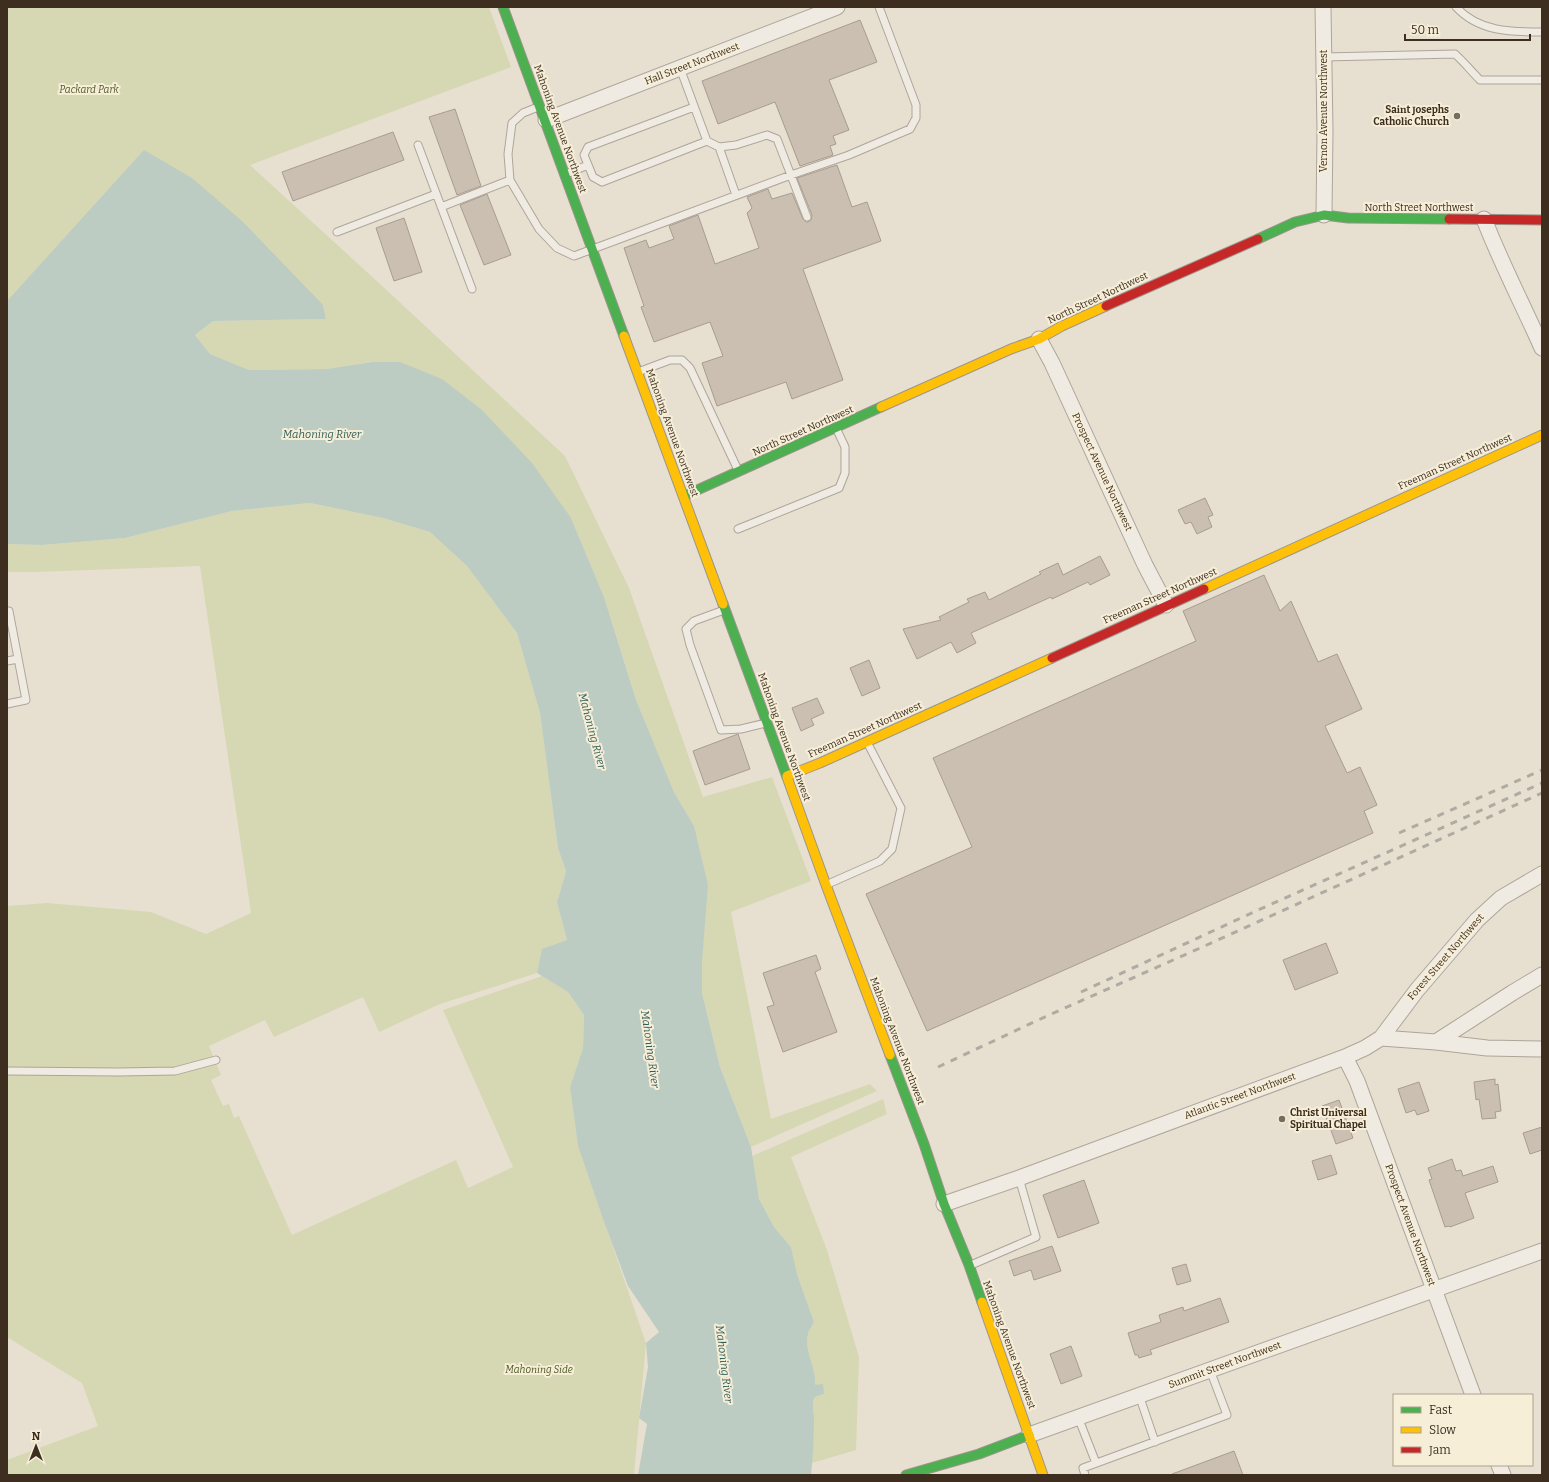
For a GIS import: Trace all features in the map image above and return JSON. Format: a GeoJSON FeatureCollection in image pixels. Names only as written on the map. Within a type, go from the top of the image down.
{"type":"FeatureCollection","features":[{"type":"Feature","properties":{"kind":"street","name":"Mahoning Avenue Northwest"},"geometry":{"type":"LineString","coordinates":[[503,7],[768,722],[826,885],[924,1144],[944,1204],[969,1266],[1043,1475]]}},
{"type":"Feature","properties":{"kind":"street","name":"Hall Street Northwest"},"geometry":{"type":"LineString","coordinates":[[546,120],[837,7]]}},
{"type":"Feature","properties":{"kind":"street","name":"Vernon Avenue Northwest"},"geometry":{"type":"LineString","coordinates":[[1324,7],[1324,215]]}},
{"type":"Feature","properties":{"kind":"street","name":"North Street Northwest"},"geometry":{"type":"LineString","coordinates":[[684,496],[1011,349],[1039,339],[1062,326],[1295,222],[1324,215],[1348,218],[1542,220]]}},
{"type":"Feature","properties":{"kind":"street"},"geometry":{"type":"LineString","coordinates":[[1484,219],[1492,242],[1523,304],[1542,348]]}},
{"type":"Feature","properties":{"kind":"street","name":"Prospect Avenue Northwest"},"geometry":{"type":"LineString","coordinates":[[1039,339],[1145,565],[1166,605]]}},
{"type":"Feature","properties":{"kind":"street","name":"Freeman Street Northwest"},"geometry":{"type":"LineString","coordinates":[[787,776],[820,763],[1542,434]]}},
{"type":"Feature","properties":{"kind":"street","name":"Forest Street Northwest"},"geometry":{"type":"LineString","coordinates":[[1381,1038],[1416,990],[1477,920],[1501,898],[1542,874]]}},
{"type":"Feature","properties":{"kind":"street"},"geometry":{"type":"LineString","coordinates":[[1436,1042],[1542,975]]}},
{"type":"Feature","properties":{"kind":"street"},"geometry":{"type":"LineString","coordinates":[[1381,1038],[1487,1048],[1542,1049]]}},
{"type":"Feature","properties":{"kind":"street","name":"Atlantic Street Northwest"},"geometry":{"type":"LineString","coordinates":[[944,1204],[1019,1178],[1346,1057],[1381,1038]]}},
{"type":"Feature","properties":{"kind":"street","name":"Prospect Avenue Northwest"},"geometry":{"type":"LineString","coordinates":[[1346,1057],[1357,1081],[1473,1394]]}},
{"type":"Feature","properties":{"kind":"street","name":"Summit Street Northwest"},"geometry":{"type":"LineString","coordinates":[[906,1475],[979,1454],[1078,1417],[1542,1251]]}},
{"type":"Feature","properties":{"kind":"lane"},"geometry":{"type":"LineString","coordinates":[[540,106],[523,113],[512,123],[508,154],[510,180],[539,229],[557,248],[574,256],[736,195],[849,156],[910,129],[916,118],[916,105],[879,7]]}},
{"type":"Feature","properties":{"kind":"lane"},"geometry":{"type":"LineString","coordinates":[[1456,7],[1477,23],[1491,28],[1520,32],[1542,32]]}},
{"type":"Feature","properties":{"kind":"lane"},"geometry":{"type":"LineString","coordinates":[[1324,57],[1455,54],[1480,80],[1542,80]]}},
{"type":"Feature","properties":{"kind":"lane"},"geometry":{"type":"LineString","coordinates":[[680,68],[707,141],[719,147],[736,146],[767,135],[777,138],[807,217]]}},
{"type":"Feature","properties":{"kind":"lane"},"geometry":{"type":"LineString","coordinates":[[694,107],[588,147],[584,155],[593,177],[602,182],[707,141]]}},
{"type":"Feature","properties":{"kind":"lane"},"geometry":{"type":"LineString","coordinates":[[418,145],[472,289]]}},
{"type":"Feature","properties":{"kind":"lane"},"geometry":{"type":"LineString","coordinates":[[719,147],[736,195]]}},
{"type":"Feature","properties":{"kind":"lane"},"geometry":{"type":"LineString","coordinates":[[565,174],[588,165]]}},
{"type":"Feature","properties":{"kind":"lane"},"geometry":{"type":"LineString","coordinates":[[441,207],[510,180]]}},
{"type":"Feature","properties":{"kind":"lane"},"geometry":{"type":"LineString","coordinates":[[337,232],[436,194]]}},
{"type":"Feature","properties":{"kind":"lane"},"geometry":{"type":"LineString","coordinates":[[638,372],[670,360],[682,360],[690,368],[739,472]]}},
{"type":"Feature","properties":{"kind":"lane"},"geometry":{"type":"LineString","coordinates":[[738,529],[839,488],[845,473],[845,447],[836,428]]}},
{"type":"Feature","properties":{"kind":"lane"},"geometry":{"type":"LineString","coordinates":[[726,609],[694,621],[686,629],[690,645],[721,730],[741,729],[768,722]]}},
{"type":"Feature","properties":{"kind":"lane"},"geometry":{"type":"LineString","coordinates":[[7,612],[9,612],[26,700],[7,704]]}},
{"type":"Feature","properties":{"kind":"lane"},"geometry":{"type":"LineString","coordinates":[[7,661],[18,659]]}},
{"type":"Feature","properties":{"kind":"lane"},"geometry":{"type":"LineString","coordinates":[[826,885],[880,861],[892,849],[901,808],[866,742]]}},
{"type":"Feature","properties":{"kind":"lane"},"geometry":{"type":"LineString","coordinates":[[7,1071],[175,1071],[216,1060]]}},
{"type":"Feature","properties":{"kind":"lane"},"geometry":{"type":"LineString","coordinates":[[969,1266],[1036,1237],[1019,1178]]}},
{"type":"Feature","properties":{"kind":"lane"},"geometry":{"type":"LineString","coordinates":[[1085,1475],[1083,1468],[1228,1415],[1210,1370]]}},
{"type":"Feature","properties":{"kind":"lane"},"geometry":{"type":"LineString","coordinates":[[1140,1395],[1155,1442]]}},
{"type":"Feature","properties":{"kind":"lane"},"geometry":{"type":"LineString","coordinates":[[1078,1417],[1096,1463]]}},
{"type":"Feature","properties":{"kind":"green space","name":"Packard Park"},"geometry":{"type":"Polygon","coordinates":[[[7,7],[489,7],[511,67],[250,165],[565,456],[629,588],[703,797],[772,777],[811,881],[731,912],[771,1119],[870,1084],[877,1091],[751,1147],[720,1067],[702,993],[702,961],[694,826],[674,792],[636,700],[604,597],[571,518],[372,362],[327,369],[249,370],[210,354],[195,335],[213,321],[326,319],[323,305],[144,151],[7,301],[7,7]]]}},
{"type":"Feature","properties":{"kind":"green space","name":"Mahoning Side"},"geometry":{"type":"Polygon","coordinates":[[[310,503],[383,518],[430,532],[467,566],[517,633],[540,713],[558,848],[566,873],[557,902],[567,940],[543,949],[537,973],[440,1004],[379,1032],[363,997],[274,1037],[265,1020],[209,1046],[221,1075],[211,1080],[223,1106],[229,1104],[234,1118],[239,1116],[292,1235],[456,1160],[468,1188],[513,1167],[443,1010],[542,976],[568,992],[584,1015],[583,1048],[570,1087],[578,1146],[646,1343],[634,1475],[7,1475],[7,1460],[98,1426],[82,1383],[7,1337],[7,906],[47,903],[151,912],[206,934],[251,913],[200,566],[7,572],[7,544],[42,545],[125,538],[232,511],[310,503]]]}},
{"type":"Feature","properties":{"kind":"green space"},"geometry":{"type":"Polygon","coordinates":[[[883,1099],[887,1114],[791,1157],[827,1250],[859,1357],[856,1450],[812,1463],[814,1412],[812,1406],[815,1397],[824,1394],[815,1385],[814,1372],[807,1341],[808,1334],[814,1322],[796,1271],[791,1247],[774,1227],[759,1199],[752,1156],[883,1099]]]}},
{"type":"Feature","properties":{"kind":"water","name":"Mahoning River"},"geometry":{"type":"Polygon","coordinates":[[[144,150],[192,178],[242,221],[323,305],[326,319],[213,321],[195,335],[210,354],[249,370],[327,369],[372,362],[400,362],[442,379],[482,410],[532,463],[571,518],[604,597],[636,700],[674,792],[694,826],[708,885],[702,961],[702,993],[720,1067],[751,1147],[759,1199],[774,1227],[791,1247],[797,1274],[814,1322],[808,1334],[807,1341],[814,1372],[815,1385],[823,1384],[824,1394],[815,1397],[813,1402],[814,1432],[811,1475],[638,1475],[647,1424],[639,1418],[648,1367],[646,1343],[659,1332],[628,1286],[578,1146],[570,1087],[583,1048],[584,1015],[568,992],[537,973],[542,949],[567,940],[557,902],[566,872],[558,848],[540,713],[517,633],[467,566],[430,532],[383,518],[310,503],[232,511],[125,538],[42,545],[7,544],[7,301],[144,150]]]}},
{"type":"Feature","properties":{"kind":"building"},"geometry":{"type":"Polygon","coordinates":[[[860,20],[877,62],[829,80],[849,130],[833,136],[836,144],[830,146],[833,155],[800,166],[775,102],[718,124],[702,81],[860,20]]]}},
{"type":"Feature","properties":{"kind":"building"},"geometry":{"type":"Polygon","coordinates":[[[455,109],[481,186],[457,195],[429,117],[455,109]]]}},
{"type":"Feature","properties":{"kind":"building"},"geometry":{"type":"Polygon","coordinates":[[[393,132],[404,160],[293,201],[282,172],[393,132]]]}},
{"type":"Feature","properties":{"kind":"building"},"geometry":{"type":"Polygon","coordinates":[[[837,165],[852,207],[867,202],[881,241],[803,269],[843,380],[792,399],[786,382],[717,406],[702,363],[723,356],[710,322],[654,342],[641,307],[644,306],[624,248],[646,240],[649,248],[674,239],[669,226],[698,215],[715,264],[759,248],[747,213],[752,208],[747,197],[768,189],[772,199],[792,193],[803,219],[808,222],[811,220],[812,215],[797,178],[837,165]]]}},
{"type":"Feature","properties":{"kind":"building"},"geometry":{"type":"Polygon","coordinates":[[[487,194],[511,255],[484,265],[460,205],[487,194]]]}},
{"type":"Feature","properties":{"kind":"building"},"geometry":{"type":"Polygon","coordinates":[[[404,218],[422,272],[394,281],[376,228],[404,218]]]}},
{"type":"Feature","properties":{"kind":"building"},"geometry":{"type":"Polygon","coordinates":[[[1205,498],[1213,515],[1208,517],[1212,527],[1197,534],[1191,522],[1185,524],[1178,510],[1205,498]]]}},
{"type":"Feature","properties":{"kind":"building"},"geometry":{"type":"Polygon","coordinates":[[[1100,556],[1110,575],[1090,585],[1088,582],[1052,599],[1051,597],[971,633],[976,643],[957,653],[951,642],[917,659],[903,629],[941,620],[939,617],[969,602],[967,599],[985,592],[989,600],[1041,574],[1039,572],[1058,563],[1063,575],[1100,556]]]}},
{"type":"Feature","properties":{"kind":"building"},"geometry":{"type":"Polygon","coordinates":[[[1264,575],[1280,611],[1291,601],[1318,662],[1337,654],[1362,709],[1325,726],[1347,773],[1360,767],[1377,805],[1364,811],[1373,833],[927,1031],[866,894],[972,847],[933,758],[1196,641],[1183,611],[1264,575]]]}},
{"type":"Feature","properties":{"kind":"building"},"geometry":{"type":"Polygon","coordinates":[[[869,660],[880,688],[862,696],[850,668],[869,660]]]}},
{"type":"Feature","properties":{"kind":"building"},"geometry":{"type":"Polygon","coordinates":[[[817,698],[824,713],[811,719],[814,725],[801,731],[792,708],[817,698]]]}},
{"type":"Feature","properties":{"kind":"building"},"geometry":{"type":"Polygon","coordinates":[[[738,734],[750,769],[705,785],[693,751],[738,734]]]}},
{"type":"Feature","properties":{"kind":"building"},"geometry":{"type":"Polygon","coordinates":[[[1326,943],[1338,973],[1295,990],[1283,960],[1326,943]]]}},
{"type":"Feature","properties":{"kind":"building"},"geometry":{"type":"Polygon","coordinates":[[[816,955],[821,969],[815,972],[837,1032],[783,1052],[767,1007],[774,1005],[763,973],[816,955]]]}},
{"type":"Feature","properties":{"kind":"building"},"geometry":{"type":"Polygon","coordinates":[[[1495,1079],[1495,1085],[1498,1084],[1501,1111],[1495,1112],[1496,1118],[1482,1119],[1479,1099],[1476,1100],[1474,1082],[1495,1079]]]}},
{"type":"Feature","properties":{"kind":"building"},"geometry":{"type":"Polygon","coordinates":[[[1419,1082],[1429,1111],[1417,1115],[1415,1110],[1406,1113],[1398,1089],[1419,1082]]]}},
{"type":"Feature","properties":{"kind":"building"},"geometry":{"type":"Polygon","coordinates":[[[1339,1100],[1353,1138],[1336,1144],[1322,1106],[1339,1100]]]}},
{"type":"Feature","properties":{"kind":"building"},"geometry":{"type":"Polygon","coordinates":[[[1542,1127],[1542,1150],[1530,1154],[1523,1133],[1542,1127]]]}},
{"type":"Feature","properties":{"kind":"building"},"geometry":{"type":"Polygon","coordinates":[[[1331,1155],[1337,1174],[1318,1180],[1312,1161],[1331,1155]]]}},
{"type":"Feature","properties":{"kind":"building"},"geometry":{"type":"Polygon","coordinates":[[[1452,1159],[1456,1171],[1461,1170],[1463,1176],[1493,1166],[1498,1182],[1465,1193],[1474,1218],[1450,1227],[1445,1227],[1429,1180],[1432,1179],[1428,1168],[1452,1159]]]}},
{"type":"Feature","properties":{"kind":"building"},"geometry":{"type":"Polygon","coordinates":[[[1084,1180],[1099,1223],[1058,1238],[1043,1195],[1084,1180]]]}},
{"type":"Feature","properties":{"kind":"building"},"geometry":{"type":"Polygon","coordinates":[[[1052,1246],[1061,1271],[1034,1280],[1031,1270],[1014,1276],[1009,1261],[1052,1246]]]}},
{"type":"Feature","properties":{"kind":"building"},"geometry":{"type":"Polygon","coordinates":[[[1186,1264],[1191,1281],[1177,1285],[1172,1268],[1186,1264]]]}},
{"type":"Feature","properties":{"kind":"building"},"geometry":{"type":"Polygon","coordinates":[[[1220,1298],[1229,1322],[1150,1350],[1152,1354],[1139,1358],[1138,1355],[1135,1355],[1128,1333],[1161,1322],[1159,1315],[1183,1307],[1184,1311],[1220,1298]]]}},
{"type":"Feature","properties":{"kind":"building"},"geometry":{"type":"Polygon","coordinates":[[[1071,1346],[1082,1376],[1061,1384],[1050,1354],[1071,1346]]]}},
{"type":"Feature","properties":{"kind":"building"},"geometry":{"type":"Polygon","coordinates":[[[1234,1451],[1243,1475],[1172,1475],[1172,1474],[1234,1451]]]}},
{"type":"Feature","properties":{"kind":"railway"},"geometry":{"type":"LineString","coordinates":[[1399,833],[1542,770]]}},
{"type":"Feature","properties":{"kind":"railway"},"geometry":{"type":"LineString","coordinates":[[1081,992],[1256,911],[1542,783]]}},
{"type":"Feature","properties":{"kind":"railway"},"geometry":{"type":"LineString","coordinates":[[938,1067],[1049,1015],[1542,793]]}},
{"type":"Feature","properties":{"kind":"traffic: fast"},"geometry":{"type":"LineString","coordinates":[[503,7],[624,336]]}},
{"type":"Feature","properties":{"kind":"traffic: fast"},"geometry":{"type":"LineString","coordinates":[[1258,239],[1295,222],[1324,215],[1348,218],[1449,219]]}},
{"type":"Feature","properties":{"kind":"traffic: fast"},"geometry":{"type":"LineString","coordinates":[[684,496],[881,407]]}},
{"type":"Feature","properties":{"kind":"traffic: fast"},"geometry":{"type":"LineString","coordinates":[[723,604],[787,777]]}},
{"type":"Feature","properties":{"kind":"traffic: fast"},"geometry":{"type":"LineString","coordinates":[[890,1055],[924,1144],[944,1204],[969,1265],[982,1302]]}},
{"type":"Feature","properties":{"kind":"traffic: fast"},"geometry":{"type":"LineString","coordinates":[[906,1475],[979,1454],[1029,1435]]}},
{"type":"Feature","properties":{"kind":"traffic: slow"},"geometry":{"type":"LineString","coordinates":[[881,407],[1011,349],[1039,339],[1062,326],[1106,306]]}},
{"type":"Feature","properties":{"kind":"traffic: slow"},"geometry":{"type":"LineString","coordinates":[[624,336],[723,604]]}},
{"type":"Feature","properties":{"kind":"traffic: slow"},"geometry":{"type":"LineString","coordinates":[[1204,589],[1542,435]]}},
{"type":"Feature","properties":{"kind":"traffic: slow"},"geometry":{"type":"LineString","coordinates":[[787,776],[820,763],[1052,658]]}},
{"type":"Feature","properties":{"kind":"traffic: slow"},"geometry":{"type":"LineString","coordinates":[[787,777],[890,1055]]}},
{"type":"Feature","properties":{"kind":"traffic: slow"},"geometry":{"type":"LineString","coordinates":[[982,1302],[1043,1475]]}},
{"type":"Feature","properties":{"kind":"traffic: jam"},"geometry":{"type":"LineString","coordinates":[[1449,219],[1542,220]]}},
{"type":"Feature","properties":{"kind":"traffic: jam"},"geometry":{"type":"LineString","coordinates":[[1106,306],[1258,239]]}},
{"type":"Feature","properties":{"kind":"traffic: jam"},"geometry":{"type":"LineString","coordinates":[[1052,658],[1204,589]]}},
{"type":"Feature","properties":{"kind":"place","name":"Saint Josephs Catholic Church"},"geometry":{"type":"Point","coordinates":[1457,116]}},
{"type":"Feature","properties":{"kind":"place","name":"Christ Universal Spiritual Chapel"},"geometry":{"type":"Point","coordinates":[1282,1119]}}]}
